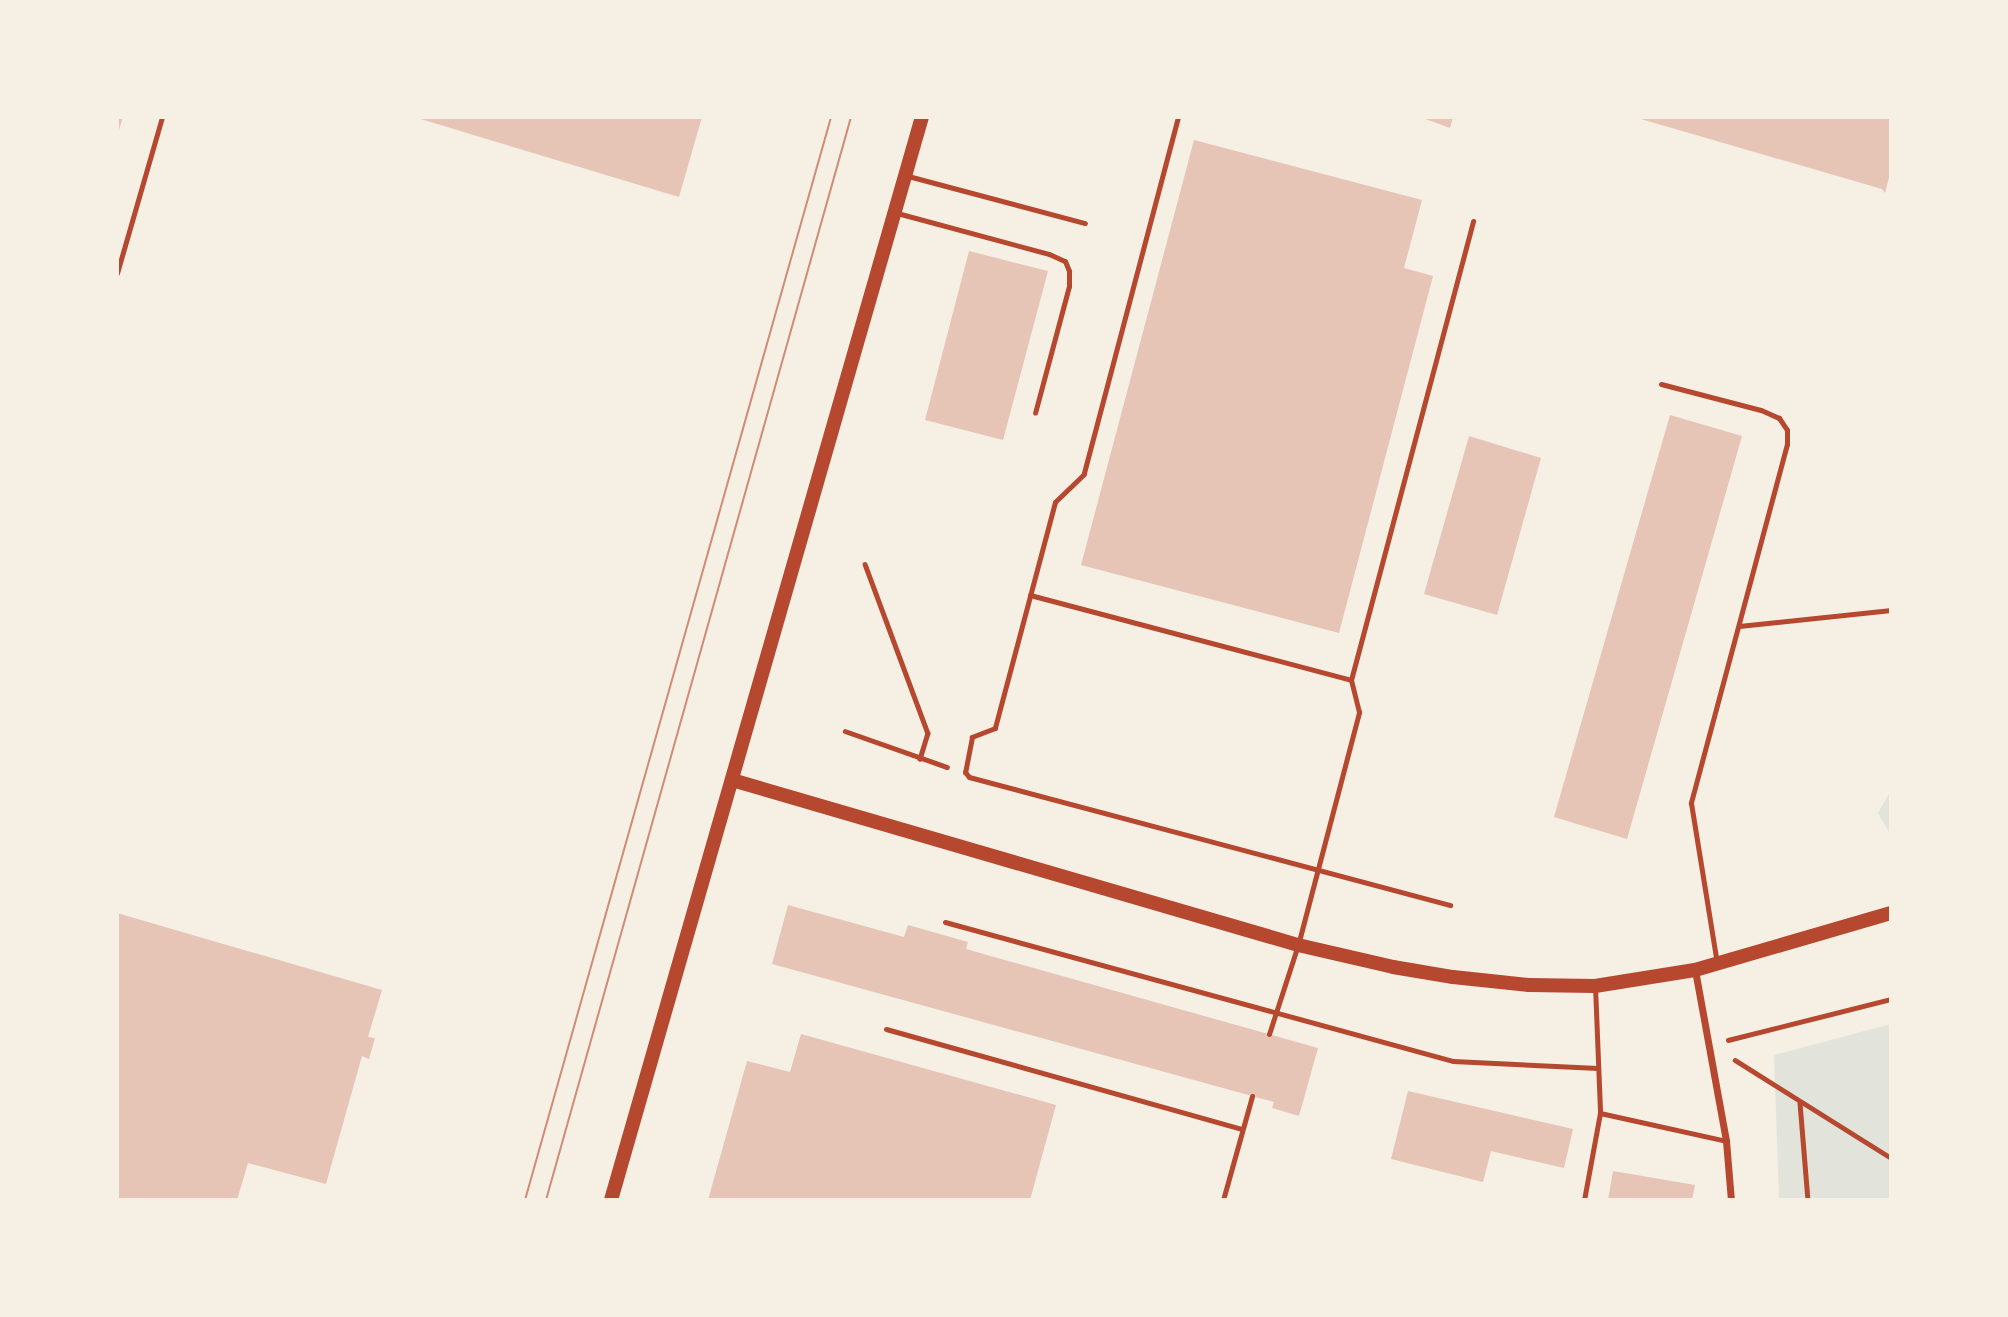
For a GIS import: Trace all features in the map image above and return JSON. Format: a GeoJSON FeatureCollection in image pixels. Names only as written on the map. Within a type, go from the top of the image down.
{"type":"FeatureCollection","features":[{"type":"Feature","properties":{"kind":"main road"},"geometry":{"type":"LineString","coordinates":[[611,1200],[922,117]]}},
{"type":"Feature","properties":{"kind":"main road"},"geometry":{"type":"LineString","coordinates":[[732,780],[1298,945],[1392,967],[1452,977],[1529,985],[1595,986],[1695,970],[1891,913]]}},
{"type":"Feature","properties":{"kind":"street"},"geometry":{"type":"LineString","coordinates":[[1695,970],[1726,1141],[1731,1200]]}},
{"type":"Feature","properties":{"kind":"lane"},"geometry":{"type":"LineString","coordinates":[[117,274],[162,117]]}},
{"type":"Feature","properties":{"kind":"lane"},"geometry":{"type":"LineString","coordinates":[[1178,117],[1084,474],[1055,502],[995,728],[972,737],[965,772],[969,777],[1450,905]]}},
{"type":"Feature","properties":{"kind":"lane"},"geometry":{"type":"LineString","coordinates":[[905,175],[1086,223]]}},
{"type":"Feature","properties":{"kind":"lane"},"geometry":{"type":"LineString","coordinates":[[894,213],[1049,254],[1065,261],[1069,271],[1069,286],[1035,412]]}},
{"type":"Feature","properties":{"kind":"lane"},"geometry":{"type":"LineString","coordinates":[[1269,1034],[1298,945],[1359,712],[1351,680],[1473,221]]}},
{"type":"Feature","properties":{"kind":"lane"},"geometry":{"type":"LineString","coordinates":[[1661,384],[1760,410],[1779,418],[1787,430],[1787,444],[1691,803],[1717,963]]}},
{"type":"Feature","properties":{"kind":"lane"},"geometry":{"type":"LineString","coordinates":[[1030,595],[1351,680]]}},
{"type":"Feature","properties":{"kind":"lane"},"geometry":{"type":"LineString","coordinates":[[1739,626],[1891,610]]}},
{"type":"Feature","properties":{"kind":"lane"},"geometry":{"type":"LineString","coordinates":[[945,922],[1453,1061],[1598,1068]]}},
{"type":"Feature","properties":{"kind":"lane"},"geometry":{"type":"LineString","coordinates":[[1584,1200],[1600,1113],[1595,986]]}},
{"type":"Feature","properties":{"kind":"lane"},"geometry":{"type":"LineString","coordinates":[[886,1029],[1242,1129]]}},
{"type":"Feature","properties":{"kind":"lane"},"geometry":{"type":"LineString","coordinates":[[1223,1200],[1252,1096]]}},
{"type":"Feature","properties":{"kind":"lane"},"geometry":{"type":"LineString","coordinates":[[1600,1113],[1726,1141]]}},
{"type":"Feature","properties":{"kind":"path"},"geometry":{"type":"LineString","coordinates":[[864,564],[928,733],[920,759]]}},
{"type":"Feature","properties":{"kind":"path"},"geometry":{"type":"LineString","coordinates":[[845,731],[920,759],[965,772]]}},
{"type":"Feature","properties":{"kind":"path"},"geometry":{"type":"LineString","coordinates":[[1710,1044],[1891,999]]}},
{"type":"Feature","properties":{"kind":"path"},"geometry":{"type":"LineString","coordinates":[[1710,1044],[1891,1158]]}},
{"type":"Feature","properties":{"kind":"path"},"geometry":{"type":"LineString","coordinates":[[1800,1102],[1808,1200]]}},
{"type":"Feature","properties":{"kind":"shaded area"},"geometry":{"type":"Polygon","coordinates":[[[1891,790],[1891,834],[1890,834],[1878,813],[1891,790]]]}},
{"type":"Feature","properties":{"kind":"shaded area"},"geometry":{"type":"Polygon","coordinates":[[[1891,1024],[1891,1200],[1779,1200],[1774,1055],[1891,1024]]]}},
{"type":"Feature","properties":{"kind":"building"},"geometry":{"type":"Polygon","coordinates":[[[117,117],[123,117],[118,133],[117,133],[117,117]]]}},
{"type":"Feature","properties":{"kind":"building"},"geometry":{"type":"Polygon","coordinates":[[[414,117],[702,117],[679,197],[414,117]]]}},
{"type":"Feature","properties":{"kind":"building"},"geometry":{"type":"Polygon","coordinates":[[[1420,117],[1453,117],[1450,128],[1420,117]]]}},
{"type":"Feature","properties":{"kind":"building"},"geometry":{"type":"Polygon","coordinates":[[[1634,117],[1891,117],[1891,170],[1885,193],[1882,189],[1634,117]]]}},
{"type":"Feature","properties":{"kind":"building"},"geometry":{"type":"Polygon","coordinates":[[[1194,140],[1422,200],[1404,268],[1433,276],[1339,633],[1081,565],[1194,140]]]}},
{"type":"Feature","properties":{"kind":"building"},"geometry":{"type":"Polygon","coordinates":[[[969,251],[1048,271],[1003,440],[925,420],[969,251]]]}},
{"type":"Feature","properties":{"kind":"building"},"geometry":{"type":"Polygon","coordinates":[[[1670,415],[1742,436],[1627,839],[1554,817],[1670,415]]]}},
{"type":"Feature","properties":{"kind":"building"},"geometry":{"type":"Polygon","coordinates":[[[1469,436],[1541,458],[1497,615],[1424,594],[1469,436]]]}},
{"type":"Feature","properties":{"kind":"building"},"geometry":{"type":"Polygon","coordinates":[[[788,905],[904,937],[908,925],[968,942],[966,949],[1318,1048],[1299,1116],[1272,1108],[1274,1102],[772,964],[788,905]]]}},
{"type":"Feature","properties":{"kind":"building"},"geometry":{"type":"Polygon","coordinates":[[[117,913],[382,990],[368,1037],[375,1038],[369,1059],[362,1056],[326,1184],[248,1163],[237,1200],[117,1200],[117,913]]]}},
{"type":"Feature","properties":{"kind":"building"},"geometry":{"type":"Polygon","coordinates":[[[801,1034],[1056,1105],[1030,1200],[708,1200],[747,1061],[790,1072],[801,1034]]]}},
{"type":"Feature","properties":{"kind":"building"},"geometry":{"type":"Polygon","coordinates":[[[1408,1091],[1573,1129],[1564,1168],[1491,1151],[1483,1182],[1391,1159],[1408,1091]]]}},
{"type":"Feature","properties":{"kind":"building"},"geometry":{"type":"Polygon","coordinates":[[[1613,1171],[1695,1185],[1692,1200],[1608,1200],[1613,1171]]]}},
{"type":"Feature","properties":{"kind":"tram line"},"geometry":{"type":"LineString","coordinates":[[525,1200],[831,117]]}},
{"type":"Feature","properties":{"kind":"tram line"},"geometry":{"type":"LineString","coordinates":[[546,1200],[851,117]]}}]}
